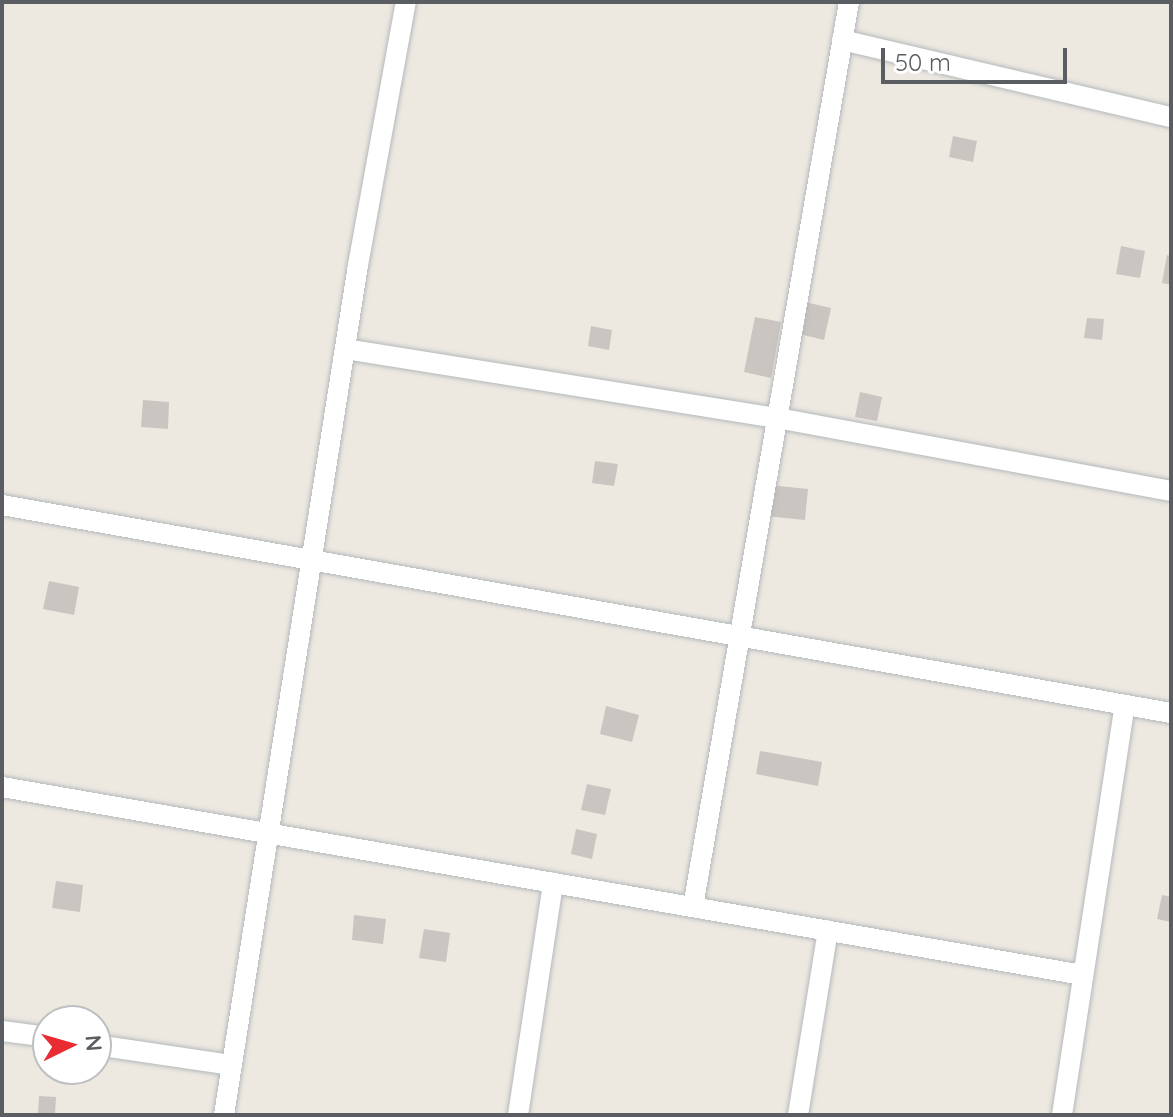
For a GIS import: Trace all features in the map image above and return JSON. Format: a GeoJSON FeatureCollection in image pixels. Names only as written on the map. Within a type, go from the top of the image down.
{"type":"FeatureCollection","features":[{"type":"Feature","properties":{"kind":"street"},"geometry":{"type":"LineString","coordinates":[[224,1115],[345,349],[406,2]]}},
{"type":"Feature","properties":{"kind":"street"},"geometry":{"type":"LineString","coordinates":[[693,907],[849,2]]}},
{"type":"Feature","properties":{"kind":"street"},"geometry":{"type":"LineString","coordinates":[[842,40],[1171,117]]}},
{"type":"Feature","properties":{"kind":"street"},"geometry":{"type":"LineString","coordinates":[[345,349],[777,418],[1171,491]]}},
{"type":"Feature","properties":{"kind":"street"},"geometry":{"type":"LineString","coordinates":[[2,505],[1171,713]]}},
{"type":"Feature","properties":{"kind":"street"},"geometry":{"type":"LineString","coordinates":[[1062,1115],[1125,705]]}},
{"type":"Feature","properties":{"kind":"street"},"geometry":{"type":"LineString","coordinates":[[2,787],[1083,975]]}},
{"type":"Feature","properties":{"kind":"street"},"geometry":{"type":"LineString","coordinates":[[518,1115],[553,883]]}},
{"type":"Feature","properties":{"kind":"street"},"geometry":{"type":"LineString","coordinates":[[798,1115],[828,930]]}},
{"type":"Feature","properties":{"kind":"street"},"geometry":{"type":"LineString","coordinates":[[2,1031],[32,1035]]}},
{"type":"Feature","properties":{"kind":"street"},"geometry":{"type":"LineString","coordinates":[[112,1047],[231,1065]]}},
{"type":"Feature","properties":{"kind":"building"},"geometry":{"type":"Polygon","coordinates":[[[953,136],[977,141],[973,162],[949,157],[953,136]]]}},
{"type":"Feature","properties":{"kind":"building"},"geometry":{"type":"Polygon","coordinates":[[[1121,246],[1145,251],[1140,278],[1116,274],[1121,246]]]}},
{"type":"Feature","properties":{"kind":"building"},"geometry":{"type":"Polygon","coordinates":[[[1167,255],[1171,256],[1171,285],[1162,283],[1167,255]]]}},
{"type":"Feature","properties":{"kind":"building"},"geometry":{"type":"Polygon","coordinates":[[[805,302],[831,308],[824,340],[799,334],[805,302]]]}},
{"type":"Feature","properties":{"kind":"building"},"geometry":{"type":"Polygon","coordinates":[[[755,317],[781,322],[771,378],[744,372],[755,317]]]}},
{"type":"Feature","properties":{"kind":"building"},"geometry":{"type":"Polygon","coordinates":[[[1087,318],[1104,319],[1102,340],[1084,338],[1087,318]]]}},
{"type":"Feature","properties":{"kind":"building"},"geometry":{"type":"Polygon","coordinates":[[[591,326],[612,330],[609,350],[588,346],[591,326]]]}},
{"type":"Feature","properties":{"kind":"building"},"geometry":{"type":"Polygon","coordinates":[[[860,392],[882,397],[877,421],[855,417],[860,392]]]}},
{"type":"Feature","properties":{"kind":"building"},"geometry":{"type":"Polygon","coordinates":[[[143,400],[169,402],[168,429],[141,427],[143,400]]]}},
{"type":"Feature","properties":{"kind":"building"},"geometry":{"type":"Polygon","coordinates":[[[595,461],[618,464],[614,486],[592,483],[595,461]]]}},
{"type":"Feature","properties":{"kind":"building"},"geometry":{"type":"Polygon","coordinates":[[[769,485],[808,489],[805,520],[766,516],[769,485]]]}},
{"type":"Feature","properties":{"kind":"building"},"geometry":{"type":"Polygon","coordinates":[[[49,581],[79,587],[74,615],[43,609],[49,581]]]}},
{"type":"Feature","properties":{"kind":"building"},"geometry":{"type":"Polygon","coordinates":[[[606,706],[639,715],[632,742],[600,734],[606,706]]]}},
{"type":"Feature","properties":{"kind":"building"},"geometry":{"type":"Polygon","coordinates":[[[760,751],[822,762],[818,786],[756,774],[760,751]]]}},
{"type":"Feature","properties":{"kind":"building"},"geometry":{"type":"Polygon","coordinates":[[[587,784],[611,789],[605,815],[581,810],[587,784]]]}},
{"type":"Feature","properties":{"kind":"building"},"geometry":{"type":"Polygon","coordinates":[[[576,829],[597,834],[592,859],[571,854],[576,829]]]}},
{"type":"Feature","properties":{"kind":"building"},"geometry":{"type":"Polygon","coordinates":[[[56,881],[83,885],[80,912],[52,908],[56,881]]]}},
{"type":"Feature","properties":{"kind":"building"},"geometry":{"type":"Polygon","coordinates":[[[1162,895],[1171,897],[1171,922],[1157,919],[1162,895]]]}},
{"type":"Feature","properties":{"kind":"building"},"geometry":{"type":"Polygon","coordinates":[[[354,915],[386,919],[383,944],[352,940],[354,915]]]}},
{"type":"Feature","properties":{"kind":"building"},"geometry":{"type":"Polygon","coordinates":[[[424,929],[450,933],[446,962],[419,958],[424,929]]]}},
{"type":"Feature","properties":{"kind":"building"},"geometry":{"type":"Polygon","coordinates":[[[39,1096],[56,1097],[55,1115],[38,1114],[39,1096]]]}}]}
